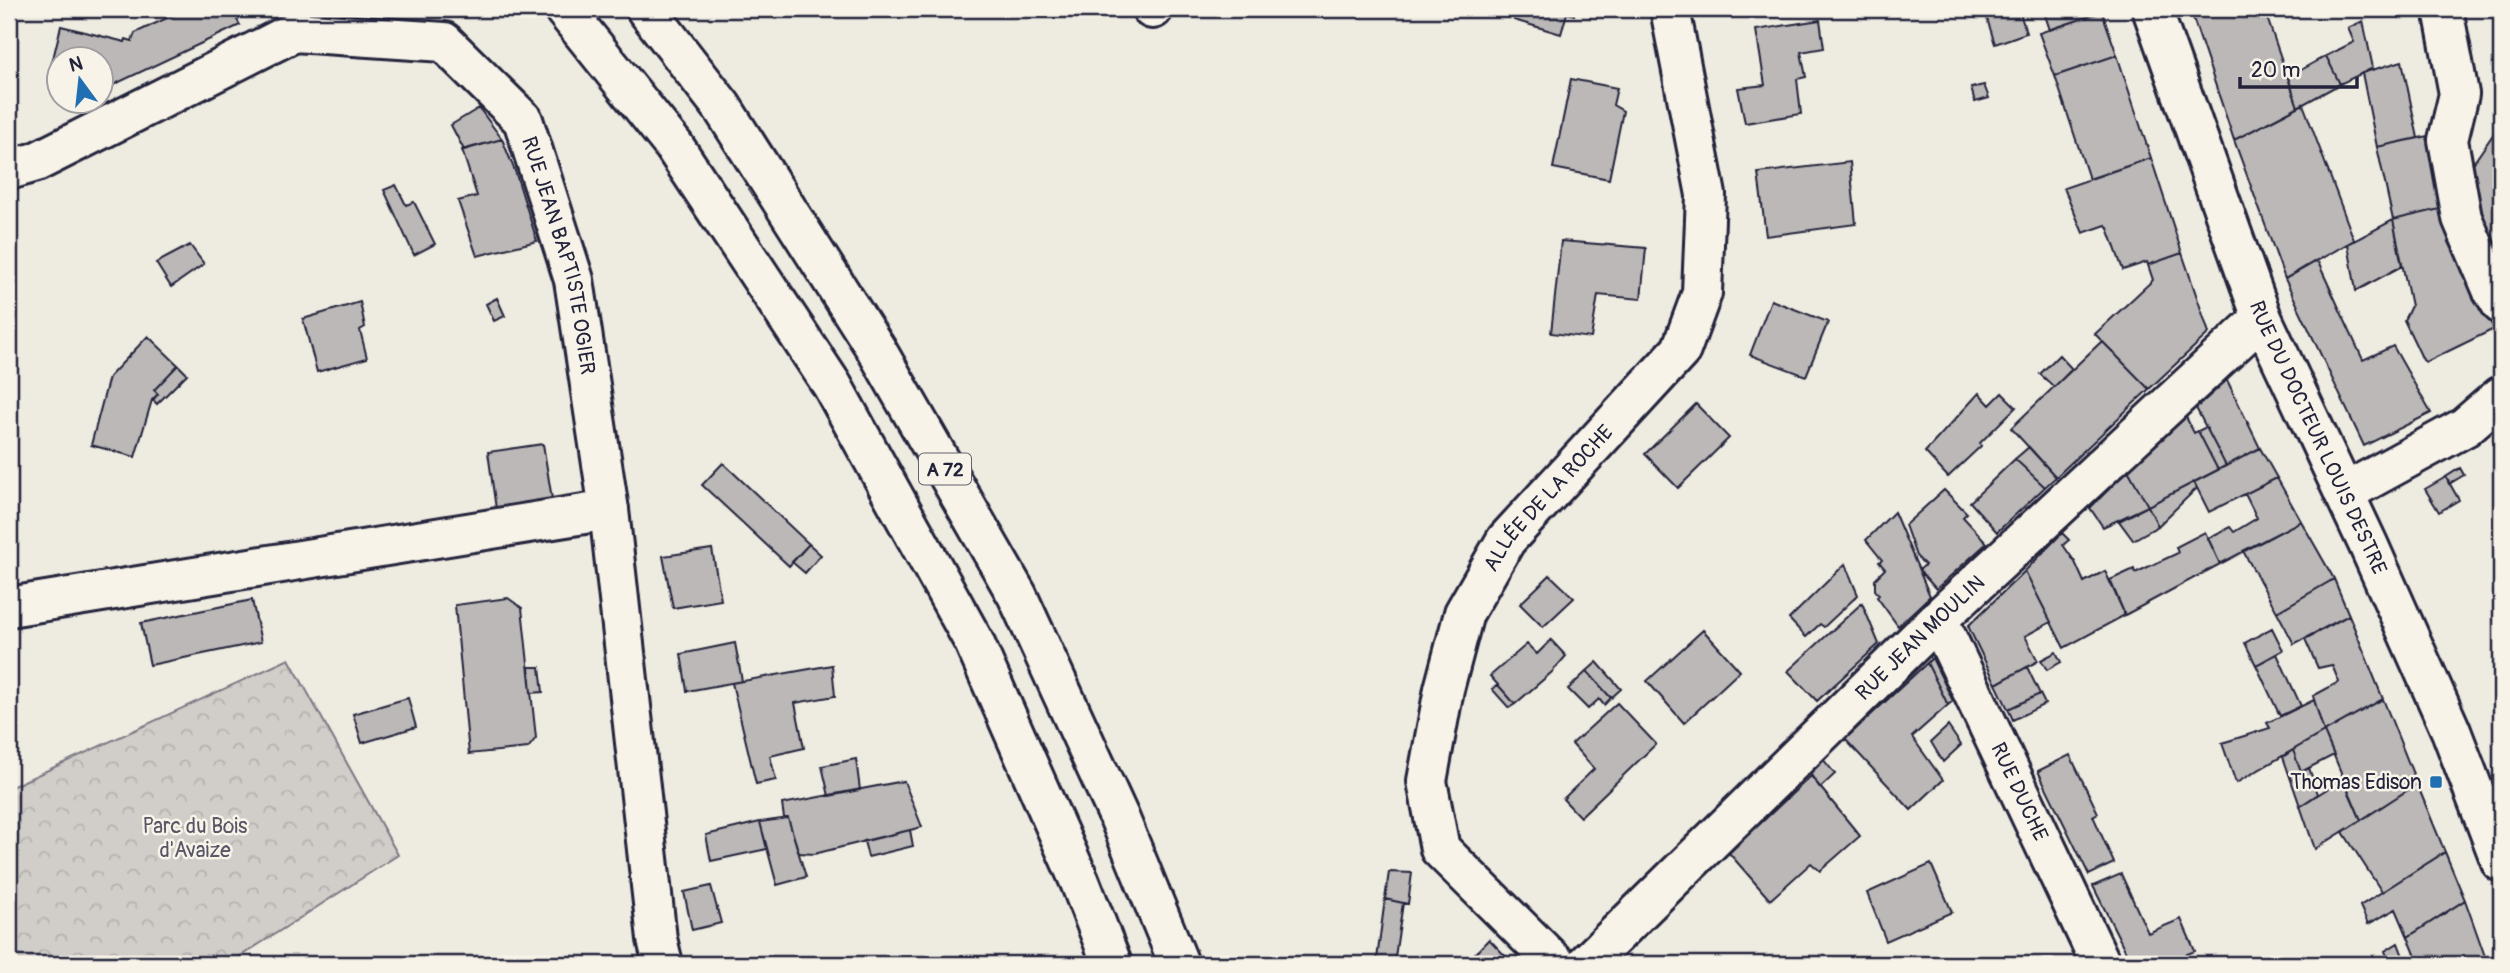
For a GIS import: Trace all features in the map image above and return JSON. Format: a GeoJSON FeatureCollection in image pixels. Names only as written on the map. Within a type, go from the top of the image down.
{"type":"FeatureCollection","features":[{"type":"Feature","properties":{"kind":"main road","name":"A 72"},"geometry":{"type":"LineString","coordinates":[[564,9],[674,146],[832,385],[974,642],[1080,882],[1112,964]]}},
{"type":"Feature","properties":{"kind":"main road","name":"A 72"},"geometry":{"type":"LineString","coordinates":[[646,9],[722,107],[876,349],[1017,595],[1119,817],[1179,964]]}},
{"type":"Feature","properties":{"kind":"main road","name":"ALLÉE DE LA ROCHE"},"geometry":{"type":"LineString","coordinates":[[1556,964],[1440,849],[1427,781],[1444,690],[1464,613],[1506,540],[1681,350],[1702,293],[1706,195],[1670,9]]}},
{"type":"Feature","properties":{"kind":"main road","name":"RUE DU DOCTEUR LOUIS DESTRE"},"geometry":{"type":"LineString","coordinates":[[2152,9],[2262,318],[2344,492],[2451,731],[2501,862]]}},
{"type":"Feature","properties":{"kind":"main road"},"geometry":{"type":"LineString","coordinates":[[2443,9],[2459,94],[2448,141],[2462,218],[2501,304]]}},
{"type":"Feature","properties":{"kind":"main road","name":"RUE JEAN BAPTISTE OGIER"},"geometry":{"type":"LineString","coordinates":[[9,170],[36,162],[294,32],[444,42],[523,120],[574,280],[610,510],[657,939],[663,964]]}},
{"type":"Feature","properties":{"kind":"main road","name":"RUE JEAN MOULIN"},"geometry":{"type":"LineString","coordinates":[[1586,964],[1938,619],[2262,318]]}},
{"type":"Feature","properties":{"kind":"main road"},"geometry":{"type":"LineString","coordinates":[[2344,492],[2465,427],[2501,396]]}},
{"type":"Feature","properties":{"kind":"main road"},"geometry":{"type":"LineString","coordinates":[[9,607],[610,510]]}},
{"type":"Feature","properties":{"kind":"main road","name":"RUE DUCHE"},"geometry":{"type":"LineString","coordinates":[[1938,619],[2101,964]]}},
{"type":"Feature","properties":{"kind":"green space","name":"Parc du Bois d'Avaize"},"geometry":{"type":"Polygon","coordinates":[[[289,659],[398,855],[236,959],[238,964],[9,964],[9,788],[289,659]]]}},
{"type":"Feature","properties":{"kind":"building"},"geometry":{"type":"Polygon","coordinates":[[[186,9],[231,9],[240,25],[116,84],[116,46],[56,46],[61,26],[125,42],[126,39],[132,41],[135,33],[186,9]]]}},
{"type":"Feature","properties":{"kind":"building"},"geometry":{"type":"Polygon","coordinates":[[[1517,9],[1576,9],[1574,15],[1567,13],[1561,34],[1514,20],[1517,9]]]}},
{"type":"Feature","properties":{"kind":"building"},"geometry":{"type":"Polygon","coordinates":[[[1984,9],[2019,9],[2026,33],[1995,44],[1984,9]]]}},
{"type":"Feature","properties":{"kind":"building"},"geometry":{"type":"Polygon","coordinates":[[[2043,9],[2101,9],[2102,12],[2050,30],[2043,9]]]}},
{"type":"Feature","properties":{"kind":"building"},"geometry":{"type":"Polygon","coordinates":[[[2190,9],[2264,9],[2298,107],[2234,140],[2190,9]]]}},
{"type":"Feature","properties":{"kind":"building"},"geometry":{"type":"Polygon","coordinates":[[[2102,12],[2117,55],[2055,76],[2039,33],[2102,12]]]}},
{"type":"Feature","properties":{"kind":"building"},"geometry":{"type":"Polygon","coordinates":[[[1820,20],[1824,48],[1801,52],[1806,77],[1797,79],[1801,114],[1745,123],[1738,88],[1765,85],[1756,30],[1820,20]]]}},
{"type":"Feature","properties":{"kind":"building"},"geometry":{"type":"Polygon","coordinates":[[[2363,21],[2373,68],[2340,84],[2326,56],[2354,42],[2348,28],[2363,21]]]}},
{"type":"Feature","properties":{"kind":"building"},"geometry":{"type":"Polygon","coordinates":[[[2117,55],[2151,158],[2089,179],[2055,76],[2117,55]]]}},
{"type":"Feature","properties":{"kind":"building"},"geometry":{"type":"Polygon","coordinates":[[[2326,56],[2340,84],[2298,107],[2288,77],[2326,56]]]}},
{"type":"Feature","properties":{"kind":"building"},"geometry":{"type":"Polygon","coordinates":[[[2402,61],[2418,138],[2377,147],[2362,73],[2402,61]]]}},
{"type":"Feature","properties":{"kind":"building"},"geometry":{"type":"Polygon","coordinates":[[[1571,79],[1617,88],[1613,105],[1623,111],[1609,179],[1553,168],[1571,79]]]}},
{"type":"Feature","properties":{"kind":"building"},"geometry":{"type":"Polygon","coordinates":[[[1984,85],[1989,98],[1975,102],[1971,88],[1984,85]]]}},
{"type":"Feature","properties":{"kind":"building"},"geometry":{"type":"Polygon","coordinates":[[[2303,104],[2354,240],[2285,279],[2234,140],[2303,104]]]}},
{"type":"Feature","properties":{"kind":"building"},"geometry":{"type":"Polygon","coordinates":[[[479,108],[502,139],[464,150],[451,125],[479,108]]]}},
{"type":"Feature","properties":{"kind":"building"},"geometry":{"type":"Polygon","coordinates":[[[2501,123],[2501,270],[2470,207],[2468,171],[2501,123]]]}},
{"type":"Feature","properties":{"kind":"building"},"geometry":{"type":"Polygon","coordinates":[[[2433,135],[2444,208],[2393,220],[2377,147],[2433,135]]]}},
{"type":"Feature","properties":{"kind":"building"},"geometry":{"type":"Polygon","coordinates":[[[502,139],[537,241],[477,256],[458,201],[477,196],[462,150],[502,139]]]}},
{"type":"Feature","properties":{"kind":"building"},"geometry":{"type":"Polygon","coordinates":[[[2151,158],[2182,253],[2148,265],[2147,262],[2123,270],[2106,225],[2083,233],[2064,188],[2151,158]]]}},
{"type":"Feature","properties":{"kind":"building"},"geometry":{"type":"Polygon","coordinates":[[[1850,162],[1856,224],[1766,236],[1758,173],[1850,162]]]}},
{"type":"Feature","properties":{"kind":"building"},"geometry":{"type":"Polygon","coordinates":[[[396,185],[406,205],[414,202],[435,244],[414,255],[384,190],[396,185]]]}},
{"type":"Feature","properties":{"kind":"building"},"geometry":{"type":"Polygon","coordinates":[[[2444,208],[2449,242],[2494,329],[2426,362],[2404,320],[2411,306],[2393,220],[2444,208]]]}},
{"type":"Feature","properties":{"kind":"building"},"geometry":{"type":"Polygon","coordinates":[[[2393,220],[2402,266],[2356,291],[2348,244],[2393,220]]]}},
{"type":"Feature","properties":{"kind":"building"},"geometry":{"type":"Polygon","coordinates":[[[1561,241],[1646,248],[1641,299],[1598,295],[1591,338],[1551,333],[1561,241]]]}},
{"type":"Feature","properties":{"kind":"building"},"geometry":{"type":"Polygon","coordinates":[[[190,245],[204,264],[171,287],[156,263],[190,245]]]}},
{"type":"Feature","properties":{"kind":"building"},"geometry":{"type":"Polygon","coordinates":[[[2182,253],[2209,333],[2149,389],[2095,334],[2153,280],[2148,265],[2182,253]]]}},
{"type":"Feature","properties":{"kind":"building"},"geometry":{"type":"Polygon","coordinates":[[[2317,260],[2363,360],[2393,346],[2431,413],[2364,446],[2285,279],[2317,260]]]}},
{"type":"Feature","properties":{"kind":"building"},"geometry":{"type":"Polygon","coordinates":[[[497,298],[505,316],[494,321],[486,304],[497,298]]]}},
{"type":"Feature","properties":{"kind":"building"},"geometry":{"type":"Polygon","coordinates":[[[1771,300],[1828,322],[1806,376],[1750,355],[1771,300]]]}},
{"type":"Feature","properties":{"kind":"building"},"geometry":{"type":"Polygon","coordinates":[[[360,302],[365,327],[360,330],[367,358],[317,372],[303,319],[360,302]]]}},
{"type":"Feature","properties":{"kind":"building"},"geometry":{"type":"Polygon","coordinates":[[[148,336],[178,365],[154,390],[158,394],[152,400],[135,457],[91,445],[109,377],[148,336]]]}},
{"type":"Feature","properties":{"kind":"building"},"geometry":{"type":"Polygon","coordinates":[[[2102,341],[2149,389],[2056,477],[2011,428],[2102,341]]]}},
{"type":"Feature","properties":{"kind":"building"},"geometry":{"type":"Polygon","coordinates":[[[2059,355],[2072,369],[2054,387],[2040,374],[2059,355]]]}},
{"type":"Feature","properties":{"kind":"building"},"geometry":{"type":"Polygon","coordinates":[[[178,365],[187,374],[157,404],[153,400],[158,394],[154,390],[178,365]]]}},
{"type":"Feature","properties":{"kind":"building"},"geometry":{"type":"Polygon","coordinates":[[[2227,380],[2260,448],[2226,466],[2196,408],[2227,380]]]}},
{"type":"Feature","properties":{"kind":"building"},"geometry":{"type":"Polygon","coordinates":[[[1979,393],[1990,405],[2002,393],[2016,407],[1948,477],[1925,452],[1979,393]]]}},
{"type":"Feature","properties":{"kind":"building"},"geometry":{"type":"Polygon","coordinates":[[[1696,404],[1729,438],[1678,488],[1645,454],[1696,404]]]}},
{"type":"Feature","properties":{"kind":"building"},"geometry":{"type":"Polygon","coordinates":[[[2186,417],[2194,433],[2198,431],[2218,470],[2148,506],[2128,470],[2186,417]]]}},
{"type":"Feature","properties":{"kind":"building"},"geometry":{"type":"Polygon","coordinates":[[[2206,427],[2226,466],[2218,470],[2198,431],[2206,427]]]}},
{"type":"Feature","properties":{"kind":"building"},"geometry":{"type":"Polygon","coordinates":[[[543,444],[552,499],[496,509],[488,452],[543,444]]]}},
{"type":"Feature","properties":{"kind":"building"},"geometry":{"type":"Polygon","coordinates":[[[2029,447],[2056,477],[2045,487],[2015,459],[2029,447]]]}},
{"type":"Feature","properties":{"kind":"building"},"geometry":{"type":"Polygon","coordinates":[[[2260,448],[2277,478],[2209,512],[2194,482],[2260,448]]]}},
{"type":"Feature","properties":{"kind":"building"},"geometry":{"type":"Polygon","coordinates":[[[2015,459],[2045,487],[1997,532],[1970,502],[2015,459]]]}},
{"type":"Feature","properties":{"kind":"building"},"geometry":{"type":"Polygon","coordinates":[[[723,463],[809,544],[789,566],[702,485],[723,463]]]}},
{"type":"Feature","properties":{"kind":"building"},"geometry":{"type":"Polygon","coordinates":[[[2460,468],[2464,475],[2449,484],[2446,477],[2460,468]]]}},
{"type":"Feature","properties":{"kind":"building"},"geometry":{"type":"Polygon","coordinates":[[[2128,470],[2148,506],[2103,527],[2090,508],[2128,470]]]}},
{"type":"Feature","properties":{"kind":"building"},"geometry":{"type":"Polygon","coordinates":[[[2446,477],[2459,500],[2439,512],[2425,489],[2446,477]]]}},
{"type":"Feature","properties":{"kind":"building"},"geometry":{"type":"Polygon","coordinates":[[[2277,478],[2301,521],[2220,564],[2208,538],[2230,527],[2234,532],[2257,518],[2245,494],[2277,478]]]}},
{"type":"Feature","properties":{"kind":"building"},"geometry":{"type":"Polygon","coordinates":[[[2194,482],[2197,488],[2158,526],[2148,506],[2194,482]]]}},
{"type":"Feature","properties":{"kind":"building"},"geometry":{"type":"Polygon","coordinates":[[[1944,490],[1967,513],[1963,517],[1987,543],[1936,589],[1919,570],[1925,565],[1916,556],[1905,525],[1944,490]]]}},
{"type":"Feature","properties":{"kind":"building"},"geometry":{"type":"Polygon","coordinates":[[[2148,506],[2158,526],[2133,540],[2119,521],[2148,506]]]}},
{"type":"Feature","properties":{"kind":"building"},"geometry":{"type":"Polygon","coordinates":[[[1894,512],[1930,596],[1898,626],[1877,597],[1879,595],[1875,590],[1875,579],[1885,569],[1879,562],[1882,560],[1866,540],[1894,512]]]}},
{"type":"Feature","properties":{"kind":"building"},"geometry":{"type":"Polygon","coordinates":[[[2301,521],[2334,579],[2277,612],[2243,551],[2301,521]]]}},
{"type":"Feature","properties":{"kind":"building"},"geometry":{"type":"Polygon","coordinates":[[[2205,532],[2220,564],[2125,615],[2110,580],[2134,569],[2135,573],[2178,553],[2176,547],[2205,532]]]}},
{"type":"Feature","properties":{"kind":"building"},"geometry":{"type":"Polygon","coordinates":[[[2062,533],[2069,540],[2063,545],[2084,582],[2105,571],[2125,615],[2064,648],[2025,571],[2062,533]]]}},
{"type":"Feature","properties":{"kind":"building"},"geometry":{"type":"Polygon","coordinates":[[[809,544],[821,555],[805,573],[792,562],[809,544]]]}},
{"type":"Feature","properties":{"kind":"building"},"geometry":{"type":"Polygon","coordinates":[[[712,549],[721,600],[673,608],[663,556],[712,549]]]}},
{"type":"Feature","properties":{"kind":"building"},"geometry":{"type":"Polygon","coordinates":[[[1845,564],[1858,595],[1824,627],[1820,624],[1806,637],[1789,619],[1845,564]]]}},
{"type":"Feature","properties":{"kind":"building"},"geometry":{"type":"Polygon","coordinates":[[[2025,571],[2051,622],[2025,636],[2038,661],[1996,684],[1968,626],[2025,571]]]}},
{"type":"Feature","properties":{"kind":"building"},"geometry":{"type":"Polygon","coordinates":[[[1550,575],[1574,598],[1543,627],[1520,604],[1550,575]]]}},
{"type":"Feature","properties":{"kind":"building"},"geometry":{"type":"Polygon","coordinates":[[[2334,579],[2349,615],[2294,644],[2277,612],[2334,579]]]}},
{"type":"Feature","properties":{"kind":"building"},"geometry":{"type":"Polygon","coordinates":[[[508,598],[522,608],[536,738],[528,748],[469,754],[455,605],[508,598]]]}},
{"type":"Feature","properties":{"kind":"building"},"geometry":{"type":"Polygon","coordinates":[[[252,600],[261,642],[150,665],[141,623],[252,600]]]}},
{"type":"Feature","properties":{"kind":"building"},"geometry":{"type":"Polygon","coordinates":[[[1862,603],[1879,644],[1817,701],[1788,671],[1862,603]]]}},
{"type":"Feature","properties":{"kind":"building"},"geometry":{"type":"Polygon","coordinates":[[[2349,615],[2383,699],[2324,732],[2313,696],[2339,682],[2332,665],[2318,668],[2305,639],[2349,615]]]}},
{"type":"Feature","properties":{"kind":"building"},"geometry":{"type":"Polygon","coordinates":[[[2272,628],[2283,650],[2256,665],[2245,643],[2272,628]]]}},
{"type":"Feature","properties":{"kind":"building"},"geometry":{"type":"Polygon","coordinates":[[[1703,630],[1740,671],[1684,723],[1647,681],[1703,630]]]}},
{"type":"Feature","properties":{"kind":"building"},"geometry":{"type":"Polygon","coordinates":[[[1551,640],[1566,656],[1515,704],[1490,676],[1527,644],[1537,654],[1551,640]]]}},
{"type":"Feature","properties":{"kind":"building"},"geometry":{"type":"Polygon","coordinates":[[[735,643],[742,681],[687,691],[681,654],[735,643]]]}},
{"type":"Feature","properties":{"kind":"building"},"geometry":{"type":"Polygon","coordinates":[[[2056,652],[2061,662],[2047,670],[2041,660],[2056,652]]]}},
{"type":"Feature","properties":{"kind":"building"},"geometry":{"type":"Polygon","coordinates":[[[2277,654],[2301,706],[2280,716],[2256,665],[2277,654]]]}},
{"type":"Feature","properties":{"kind":"building"},"geometry":{"type":"Polygon","coordinates":[[[1932,658],[1953,701],[1948,705],[1927,663],[1932,658]]]}},
{"type":"Feature","properties":{"kind":"building"},"geometry":{"type":"Polygon","coordinates":[[[1597,662],[1621,689],[1611,698],[1587,671],[1597,662]]]}},
{"type":"Feature","properties":{"kind":"building"},"geometry":{"type":"Polygon","coordinates":[[[1927,663],[1948,705],[1912,737],[1943,780],[1911,810],[1845,739],[1927,663]]]}},
{"type":"Feature","properties":{"kind":"building"},"geometry":{"type":"Polygon","coordinates":[[[832,665],[835,696],[795,703],[804,748],[770,756],[776,780],[756,784],[732,683],[832,665]]]}},
{"type":"Feature","properties":{"kind":"building"},"geometry":{"type":"Polygon","coordinates":[[[529,667],[540,667],[543,692],[531,693],[529,667]]]}},
{"type":"Feature","properties":{"kind":"building"},"geometry":{"type":"Polygon","coordinates":[[[2027,667],[2040,694],[2008,709],[1996,684],[2027,667]]]}},
{"type":"Feature","properties":{"kind":"building"},"geometry":{"type":"Polygon","coordinates":[[[1587,671],[1611,698],[1604,705],[1599,699],[1588,709],[1568,689],[1587,671]]]}},
{"type":"Feature","properties":{"kind":"building"},"geometry":{"type":"Polygon","coordinates":[[[1498,685],[1515,704],[1509,708],[1492,689],[1498,685]]]}},
{"type":"Feature","properties":{"kind":"building"},"geometry":{"type":"Polygon","coordinates":[[[2040,694],[2045,704],[2013,720],[2008,709],[2040,694]]]}},
{"type":"Feature","properties":{"kind":"building"},"geometry":{"type":"Polygon","coordinates":[[[408,698],[416,727],[362,743],[353,714],[408,698]]]}},
{"type":"Feature","properties":{"kind":"building"},"geometry":{"type":"Polygon","coordinates":[[[2383,699],[2417,784],[2361,820],[2324,732],[2383,699]]]}},
{"type":"Feature","properties":{"kind":"building"},"geometry":{"type":"Polygon","coordinates":[[[2314,700],[2324,732],[2236,783],[2222,743],[2270,728],[2267,723],[2314,700]]]}},
{"type":"Feature","properties":{"kind":"building"},"geometry":{"type":"Polygon","coordinates":[[[1617,703],[1656,744],[1580,817],[1563,799],[1594,769],[1572,744],[1617,703]]]}},
{"type":"Feature","properties":{"kind":"building"},"geometry":{"type":"Polygon","coordinates":[[[1948,726],[1961,745],[1943,762],[1931,742],[1948,726]]]}},
{"type":"Feature","properties":{"kind":"building"},"geometry":{"type":"Polygon","coordinates":[[[2324,732],[2334,755],[2301,772],[2293,750],[2324,732]]]}},
{"type":"Feature","properties":{"kind":"building"},"geometry":{"type":"Polygon","coordinates":[[[2293,750],[2301,772],[2309,768],[2318,794],[2300,806],[2283,757],[2293,750]]]}},
{"type":"Feature","properties":{"kind":"building"},"geometry":{"type":"Polygon","coordinates":[[[2070,755],[2098,813],[2093,816],[2114,863],[2089,875],[2038,771],[2070,755]]]}},
{"type":"Feature","properties":{"kind":"building"},"geometry":{"type":"Polygon","coordinates":[[[856,759],[860,790],[829,796],[822,766],[856,759]]]}},
{"type":"Feature","properties":{"kind":"building"},"geometry":{"type":"Polygon","coordinates":[[[1823,759],[1835,774],[1820,788],[1809,772],[1823,759]]]}},
{"type":"Feature","properties":{"kind":"building"},"geometry":{"type":"Polygon","coordinates":[[[1811,776],[1860,836],[1820,871],[1811,863],[1770,900],[1729,853],[1811,776]]]}},
{"type":"Feature","properties":{"kind":"building"},"geometry":{"type":"Polygon","coordinates":[[[2343,779],[2361,820],[2315,849],[2300,806],[2343,779]]]}},
{"type":"Feature","properties":{"kind":"building"},"geometry":{"type":"Polygon","coordinates":[[[904,781],[922,827],[814,854],[799,853],[788,818],[784,818],[782,804],[904,781]]]}},
{"type":"Feature","properties":{"kind":"building"},"geometry":{"type":"Polygon","coordinates":[[[2417,784],[2445,852],[2382,892],[2343,832],[2417,784]]]}},
{"type":"Feature","properties":{"kind":"building"},"geometry":{"type":"Polygon","coordinates":[[[788,818],[806,877],[777,885],[760,822],[788,818]]]}},
{"type":"Feature","properties":{"kind":"building"},"geometry":{"type":"Polygon","coordinates":[[[760,822],[767,849],[711,861],[706,835],[760,822]]]}},
{"type":"Feature","properties":{"kind":"building"},"geometry":{"type":"Polygon","coordinates":[[[910,830],[913,846],[868,857],[864,841],[910,830]]]}},
{"type":"Feature","properties":{"kind":"building"},"geometry":{"type":"Polygon","coordinates":[[[2445,852],[2465,900],[2408,937],[2396,909],[2368,924],[2360,906],[2445,852]]]}},
{"type":"Feature","properties":{"kind":"building"},"geometry":{"type":"Polygon","coordinates":[[[1931,864],[1952,912],[1886,941],[1867,893],[1931,864]]]}},
{"type":"Feature","properties":{"kind":"building"},"geometry":{"type":"Polygon","coordinates":[[[1389,872],[1412,873],[1408,904],[1385,899],[1389,872]]]}},
{"type":"Feature","properties":{"kind":"building"},"geometry":{"type":"Polygon","coordinates":[[[2121,874],[2148,933],[2181,919],[2195,951],[2163,964],[2132,964],[2093,886],[2121,874]]]}},
{"type":"Feature","properties":{"kind":"building"},"geometry":{"type":"Polygon","coordinates":[[[711,886],[721,923],[692,930],[684,892],[711,886]]]}},
{"type":"Feature","properties":{"kind":"building"},"geometry":{"type":"Polygon","coordinates":[[[1385,899],[1403,903],[1395,957],[1402,964],[1382,964],[1377,959],[1385,899]]]}},
{"type":"Feature","properties":{"kind":"building"},"geometry":{"type":"Polygon","coordinates":[[[2465,900],[2487,962],[2419,964],[2408,937],[2465,900]]]}},
{"type":"Feature","properties":{"kind":"building"},"geometry":{"type":"Polygon","coordinates":[[[1489,939],[1513,964],[1465,964],[1489,939]]]}},
{"type":"Feature","properties":{"kind":"building"},"geometry":{"type":"Polygon","coordinates":[[[2398,943],[2406,964],[2390,964],[2385,951],[2398,943]]]}},
{"type":"Feature","properties":{"kind":"place","name":"Thomas Edison"},"geometry":{"type":"Point","coordinates":[2436,782]}}]}
